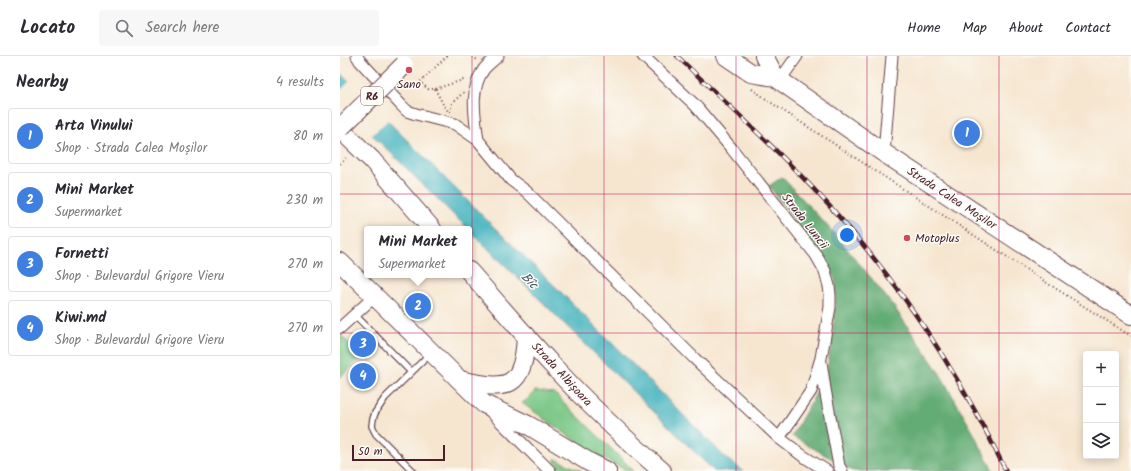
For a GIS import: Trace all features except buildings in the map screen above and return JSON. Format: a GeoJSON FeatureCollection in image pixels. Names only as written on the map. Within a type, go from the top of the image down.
{"type":"FeatureCollection","features":[{"type":"Feature","properties":{"kind":"main road","name":"Strada Calea Moșilor"},"geometry":{"type":"LineString","coordinates":[[726,56],[751,73],[778,78]]}},
{"type":"Feature","properties":{"kind":"main road","name":"Strada Calea Moșilor"},"geometry":{"type":"LineString","coordinates":[[764,56],[778,78],[884,153],[1131,315]]}},
{"type":"Feature","properties":{"kind":"main road","name":"R6"},"geometry":{"type":"LineString","coordinates":[[340,128],[408,60]]}},
{"type":"Feature","properties":{"kind":"main road"},"geometry":{"type":"LineString","coordinates":[[340,128],[372,160],[429,226]]}},
{"type":"Feature","properties":{"kind":"main road"},"geometry":{"type":"LineString","coordinates":[[340,262],[484,404],[528,424],[589,462],[607,471]]}},
{"type":"Feature","properties":{"kind":"main road","name":"Strada Albișoara"},"geometry":{"type":"LineString","coordinates":[[472,273],[552,366],[637,450],[662,471]]}},
{"type":"Feature","properties":{"kind":"main road"},"geometry":{"type":"LineString","coordinates":[[460,380],[478,385],[492,386],[505,385],[515,379],[521,371],[524,361],[526,335]]}},
{"type":"Feature","properties":{"kind":"street"},"geometry":{"type":"LineString","coordinates":[[357,56],[364,66],[407,111],[455,124],[478,140],[511,180],[527,192],[694,358],[779,438],[826,471]]}},
{"type":"Feature","properties":{"kind":"street"},"geometry":{"type":"LineString","coordinates":[[478,140],[474,106],[478,78],[485,68],[498,56]]}},
{"type":"Feature","properties":{"kind":"street","name":"Strada Luncii"},"geometry":{"type":"LineString","coordinates":[[643,56],[694,105],[732,149],[816,254],[825,271],[829,286],[830,307],[821,358],[811,391],[779,438]]}},
{"type":"Feature","properties":{"kind":"street"},"geometry":{"type":"LineString","coordinates":[[778,78],[797,56]]}},
{"type":"Feature","properties":{"kind":"street"},"geometry":{"type":"LineString","coordinates":[[884,153],[892,56]]}},
{"type":"Feature","properties":{"kind":"street"},"geometry":{"type":"LineString","coordinates":[[340,328],[375,296]]}},
{"type":"Feature","properties":{"kind":"street"},"geometry":{"type":"LineString","coordinates":[[821,358],[839,466],[842,471]]}},
{"type":"Feature","properties":{"kind":"street"},"geometry":{"type":"LineString","coordinates":[[484,404],[550,471]]}},
{"type":"Feature","properties":{"kind":"lane"},"geometry":{"type":"LineString","coordinates":[[355,315],[411,372]]}},
{"type":"Feature","properties":{"kind":"lane"},"geometry":{"type":"LineString","coordinates":[[413,471],[376,434],[372,426],[373,419],[379,406],[385,398],[432,352]]}},
{"type":"Feature","properties":{"kind":"path"},"geometry":{"type":"LineString","coordinates":[[447,56],[420,82],[428,89],[435,89],[474,77],[485,68]]}},
{"type":"Feature","properties":{"kind":"path"},"geometry":{"type":"LineString","coordinates":[[435,89],[450,113],[452,103],[478,78]]}},
{"type":"Feature","properties":{"kind":"path"},"geometry":{"type":"LineString","coordinates":[[751,88],[776,106],[1047,284],[1131,336]]}},
{"type":"Feature","properties":{"kind":"path"},"geometry":{"type":"LineString","coordinates":[[340,164],[346,158]]}},
{"type":"Feature","properties":{"kind":"green space"},"geometry":{"type":"Polygon","coordinates":[[[782,177],[833,232],[894,307],[939,372],[993,471],[853,471],[792,436],[826,375],[833,334],[836,292],[835,279],[825,262],[769,186],[782,177]]]}},
{"type":"Feature","properties":{"kind":"green space"},"geometry":{"type":"Polygon","coordinates":[[[341,335],[362,357],[340,377],[340,336],[341,335]]]}},
{"type":"Feature","properties":{"kind":"green space"},"geometry":{"type":"Polygon","coordinates":[[[535,391],[554,393],[631,468],[632,471],[628,471],[596,455],[522,403],[535,391]]]}},
{"type":"Feature","properties":{"kind":"green space"},"geometry":{"type":"Polygon","coordinates":[[[555,459],[581,471],[563,471],[555,463],[555,459]]]}},
{"type":"Feature","properties":{"kind":"water","name":"Bîc"},"geometry":{"type":"Polygon","coordinates":[[[340,73],[727,459],[743,471],[714,471],[472,233],[472,226],[465,226],[340,103],[340,73]]]}},
{"type":"Feature","properties":{"kind":"pier"},"geometry":{"type":"Polygon","coordinates":[[[350,81],[389,119],[371,136],[340,106],[340,91],[350,81]]]}},
{"type":"Feature","properties":{"kind":"railway"},"geometry":{"type":"LineString","coordinates":[[677,56],[808,182],[848,227],[894,284],[935,344],[954,375],[973,407],[1006,471]]}},
{"type":"Feature","properties":{"kind":"place","name":"Sano"},"geometry":{"type":"Point","coordinates":[409,70]}},
{"type":"Feature","properties":{"kind":"place","name":"Arta Vinului"},"geometry":{"type":"Point","coordinates":[967,133]}},
{"type":"Feature","properties":{"kind":"place","name":"Motoplus"},"geometry":{"type":"Point","coordinates":[907,238]}},
{"type":"Feature","properties":{"kind":"place","name":"Mini Market"},"geometry":{"type":"Point","coordinates":[418,306]}},
{"type":"Feature","properties":{"kind":"place","name":"Fornetti"},"geometry":{"type":"Point","coordinates":[363,344]}},
{"type":"Feature","properties":{"kind":"place","name":"Kiwi.md"},"geometry":{"type":"Point","coordinates":[363,376]}}]}
